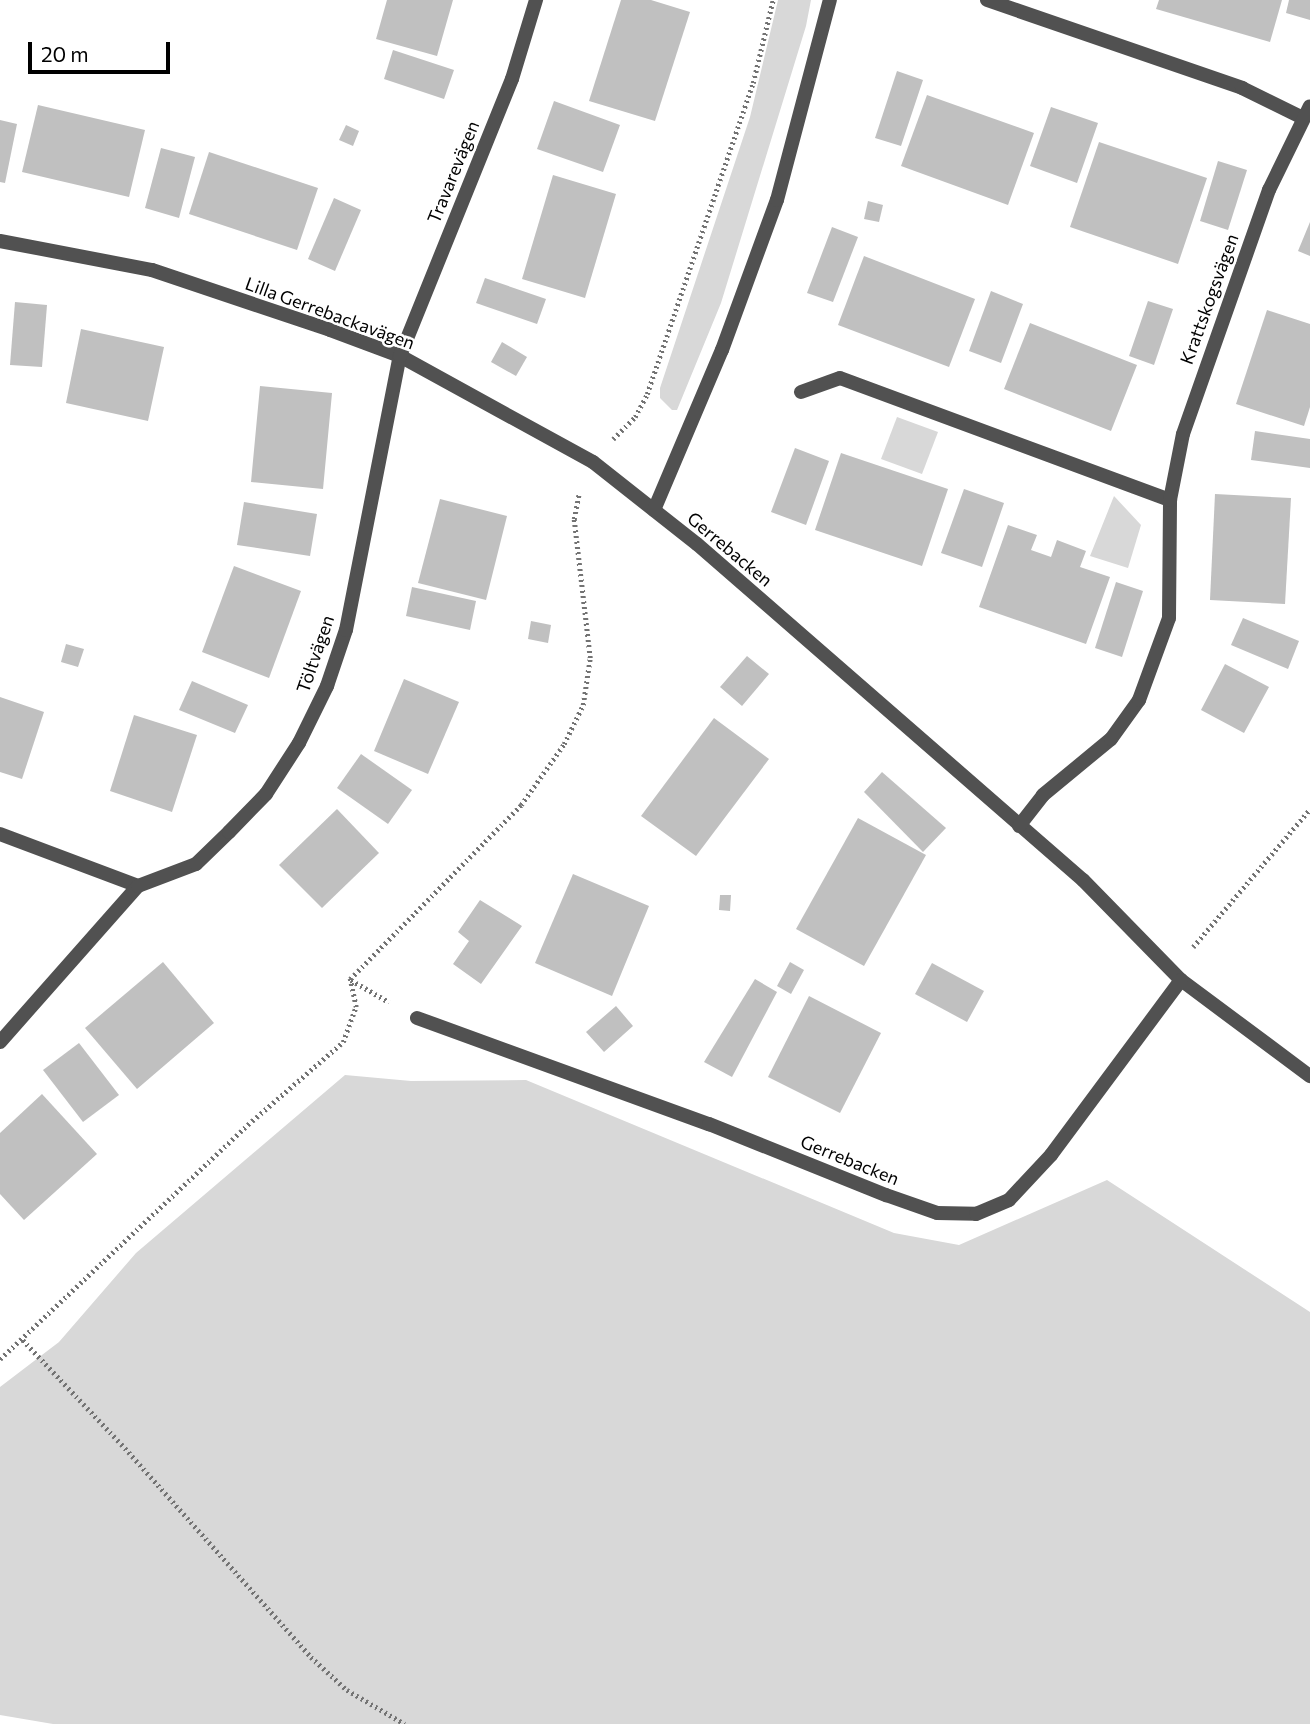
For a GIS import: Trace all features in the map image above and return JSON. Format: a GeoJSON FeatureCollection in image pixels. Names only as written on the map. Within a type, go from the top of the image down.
{"type":"FeatureCollection","features":[{"type":"Feature","properties":{"kind":"street","name":"Travarevägen"},"geometry":{"type":"LineString","coordinates":[[400,356],[512,79],[536,0]]}},
{"type":"Feature","properties":{"kind":"street"},"geometry":{"type":"LineString","coordinates":[[654,510],[722,350],[777,200],[830,0]]}},
{"type":"Feature","properties":{"kind":"street","name":"Krattskogsvägen"},"geometry":{"type":"LineString","coordinates":[[987,0],[1306,112],[1269,190],[1195,395],[1170,500],[1169,618],[1139,700],[1111,739],[1044,795],[1019,826]]}},
{"type":"Feature","properties":{"kind":"street","name":"Lilla Gerrebackavägen"},"geometry":{"type":"LineString","coordinates":[[0,241],[152,270],[400,356],[593,462],[654,510]]}},
{"type":"Feature","properties":{"kind":"street","name":"Töltvägen"},"geometry":{"type":"LineString","coordinates":[[0,1042],[138,886],[196,864],[266,794],[301,739],[327,687],[346,630],[400,356]]}},
{"type":"Feature","properties":{"kind":"street"},"geometry":{"type":"LineString","coordinates":[[801,392],[840,378],[1170,500]]}},
{"type":"Feature","properties":{"kind":"street","name":"Gerrebacken"},"geometry":{"type":"LineString","coordinates":[[654,510],[1083,880],[1177,976],[1310,1076]]}},
{"type":"Feature","properties":{"kind":"street"},"geometry":{"type":"LineString","coordinates":[[0,834],[138,886]]}},
{"type":"Feature","properties":{"kind":"street","name":"Gerrebacken"},"geometry":{"type":"LineString","coordinates":[[417,1018],[709,1124],[899,1200],[937,1213],[976,1214],[1009,1200],[1051,1155],[1177,976]]}},
{"type":"Feature","properties":{"kind":"path"},"geometry":{"type":"LineString","coordinates":[[350,979],[521,805],[564,744],[583,705],[590,658],[574,519],[581,483],[593,462],[635,418],[647,394],[753,83],[773,0]]}},
{"type":"Feature","properties":{"kind":"path"},"geometry":{"type":"LineString","coordinates":[[1177,976],[1247,878],[1310,809]]}},
{"type":"Feature","properties":{"kind":"path"},"geometry":{"type":"LineString","coordinates":[[350,979],[417,1018]]}},
{"type":"Feature","properties":{"kind":"path"},"geometry":{"type":"LineString","coordinates":[[0,1359],[252,1121],[343,1042],[356,1007],[350,979]]}},
{"type":"Feature","properties":{"kind":"path"},"geometry":{"type":"LineString","coordinates":[[23,1340],[179,1507],[311,1657],[347,1690],[405,1724]]}},
{"type":"Feature","properties":{"kind":"shaded area"},"geometry":{"type":"Polygon","coordinates":[[[778,0],[811,0],[806,26],[721,303],[677,410],[672,410],[660,398],[660,388],[750,117],[778,0]]]}},
{"type":"Feature","properties":{"kind":"shaded area"},"geometry":{"type":"Polygon","coordinates":[[[897,417],[938,432],[922,474],[881,459],[897,417]]]}},
{"type":"Feature","properties":{"kind":"shaded area"},"geometry":{"type":"Polygon","coordinates":[[[1114,496],[1141,525],[1128,568],[1090,556],[1114,496]]]}},
{"type":"Feature","properties":{"kind":"shaded area"},"geometry":{"type":"Polygon","coordinates":[[[345,1075],[411,1081],[526,1080],[894,1233],[959,1245],[1107,1180],[1310,1312],[1310,1724],[53,1724],[0,1715],[0,1387],[59,1342],[136,1253],[345,1075]]]}},
{"type":"Feature","properties":{"kind":"building"},"geometry":{"type":"Polygon","coordinates":[[[387,0],[453,0],[437,56],[376,39],[387,0]]]}},
{"type":"Feature","properties":{"kind":"building"},"geometry":{"type":"Polygon","coordinates":[[[621,0],[651,0],[690,12],[655,121],[589,101],[621,0]]]}},
{"type":"Feature","properties":{"kind":"building"},"geometry":{"type":"Polygon","coordinates":[[[1159,0],[1282,0],[1270,42],[1156,9],[1159,0]]]}},
{"type":"Feature","properties":{"kind":"building"},"geometry":{"type":"Polygon","coordinates":[[[1289,0],[1310,0],[1310,20],[1286,13],[1289,0]]]}},
{"type":"Feature","properties":{"kind":"building"},"geometry":{"type":"Polygon","coordinates":[[[393,50],[454,70],[444,99],[384,79],[393,50]]]}},
{"type":"Feature","properties":{"kind":"building"},"geometry":{"type":"Polygon","coordinates":[[[897,71],[923,80],[901,146],[875,138],[897,71]]]}},
{"type":"Feature","properties":{"kind":"building"},"geometry":{"type":"Polygon","coordinates":[[[927,95],[1034,133],[1008,205],[901,166],[927,95]]]}},
{"type":"Feature","properties":{"kind":"building"},"geometry":{"type":"Polygon","coordinates":[[[554,101],[620,125],[603,172],[537,149],[554,101]]]}},
{"type":"Feature","properties":{"kind":"building"},"geometry":{"type":"Polygon","coordinates":[[[38,105],[145,130],[129,197],[22,172],[38,105]]]}},
{"type":"Feature","properties":{"kind":"building"},"geometry":{"type":"Polygon","coordinates":[[[1051,107],[1098,123],[1077,183],[1030,166],[1051,107]]]}},
{"type":"Feature","properties":{"kind":"building"},"geometry":{"type":"Polygon","coordinates":[[[0,120],[17,124],[5,183],[0,182],[0,120]]]}},
{"type":"Feature","properties":{"kind":"building"},"geometry":{"type":"Polygon","coordinates":[[[346,125],[359,131],[353,146],[339,140],[346,125]]]}},
{"type":"Feature","properties":{"kind":"building"},"geometry":{"type":"Polygon","coordinates":[[[1099,142],[1207,178],[1178,264],[1070,227],[1099,142]]]}},
{"type":"Feature","properties":{"kind":"building"},"geometry":{"type":"Polygon","coordinates":[[[161,148],[195,157],[179,218],[145,208],[161,148]]]}},
{"type":"Feature","properties":{"kind":"building"},"geometry":{"type":"Polygon","coordinates":[[[209,152],[318,188],[297,250],[189,214],[209,152]]]}},
{"type":"Feature","properties":{"kind":"building"},"geometry":{"type":"Polygon","coordinates":[[[1218,161],[1247,170],[1228,230],[1200,221],[1218,161]]]}},
{"type":"Feature","properties":{"kind":"building"},"geometry":{"type":"Polygon","coordinates":[[[553,175],[616,194],[585,298],[522,279],[553,175]]]}},
{"type":"Feature","properties":{"kind":"building"},"geometry":{"type":"Polygon","coordinates":[[[334,198],[361,210],[335,271],[308,259],[334,198]]]}},
{"type":"Feature","properties":{"kind":"building"},"geometry":{"type":"Polygon","coordinates":[[[868,201],[883,205],[879,222],[864,219],[868,201]]]}},
{"type":"Feature","properties":{"kind":"building"},"geometry":{"type":"Polygon","coordinates":[[[1310,222],[1310,256],[1298,251],[1310,222]]]}},
{"type":"Feature","properties":{"kind":"building"},"geometry":{"type":"Polygon","coordinates":[[[832,227],[858,237],[833,302],[807,293],[832,227]]]}},
{"type":"Feature","properties":{"kind":"building"},"geometry":{"type":"Polygon","coordinates":[[[864,256],[975,299],[949,367],[838,325],[864,256]]]}},
{"type":"Feature","properties":{"kind":"building"},"geometry":{"type":"Polygon","coordinates":[[[485,278],[546,299],[537,324],[476,303],[485,278]]]}},
{"type":"Feature","properties":{"kind":"building"},"geometry":{"type":"Polygon","coordinates":[[[991,291],[1023,304],[1001,363],[969,351],[991,291]]]}},
{"type":"Feature","properties":{"kind":"building"},"geometry":{"type":"Polygon","coordinates":[[[1148,301],[1173,309],[1154,365],[1129,356],[1148,301]]]}},
{"type":"Feature","properties":{"kind":"building"},"geometry":{"type":"Polygon","coordinates":[[[15,302],[47,305],[42,367],[10,365],[15,302]]]}},
{"type":"Feature","properties":{"kind":"building"},"geometry":{"type":"Polygon","coordinates":[[[1267,310],[1310,324],[1310,407],[1304,426],[1236,404],[1267,310]]]}},
{"type":"Feature","properties":{"kind":"building"},"geometry":{"type":"Polygon","coordinates":[[[1030,323],[1137,365],[1111,431],[1004,389],[1030,323]]]}},
{"type":"Feature","properties":{"kind":"building"},"geometry":{"type":"Polygon","coordinates":[[[81,329],[164,347],[148,421],[66,403],[81,329]]]}},
{"type":"Feature","properties":{"kind":"building"},"geometry":{"type":"Polygon","coordinates":[[[502,342],[527,357],[516,376],[491,362],[502,342]]]}},
{"type":"Feature","properties":{"kind":"building"},"geometry":{"type":"Polygon","coordinates":[[[260,386],[332,393],[323,489],[251,482],[260,386]]]}},
{"type":"Feature","properties":{"kind":"building"},"geometry":{"type":"Polygon","coordinates":[[[1255,431],[1310,439],[1310,468],[1251,460],[1255,431]]]}},
{"type":"Feature","properties":{"kind":"building"},"geometry":{"type":"Polygon","coordinates":[[[795,448],[829,461],[806,525],[771,512],[795,448]]]}},
{"type":"Feature","properties":{"kind":"building"},"geometry":{"type":"Polygon","coordinates":[[[841,453],[948,489],[922,566],[815,530],[841,453]]]}},
{"type":"Feature","properties":{"kind":"building"},"geometry":{"type":"Polygon","coordinates":[[[964,489],[1004,503],[982,567],[941,553],[964,489]]]}},
{"type":"Feature","properties":{"kind":"building"},"geometry":{"type":"Polygon","coordinates":[[[1215,494],[1291,498],[1285,604],[1210,600],[1215,494]]]}},
{"type":"Feature","properties":{"kind":"building"},"geometry":{"type":"Polygon","coordinates":[[[440,499],[507,516],[486,600],[418,583],[440,499]]]}},
{"type":"Feature","properties":{"kind":"building"},"geometry":{"type":"Polygon","coordinates":[[[244,502],[317,514],[310,556],[237,545],[244,502]]]}},
{"type":"Feature","properties":{"kind":"building"},"geometry":{"type":"Polygon","coordinates":[[[1008,525],[1037,535],[1031,550],[1051,557],[1057,540],[1086,551],[1080,567],[1110,577],[1086,644],[979,607],[1008,525]]]}},
{"type":"Feature","properties":{"kind":"building"},"geometry":{"type":"Polygon","coordinates":[[[234,566],[301,591],[269,678],[202,652],[234,566]]]}},
{"type":"Feature","properties":{"kind":"building"},"geometry":{"type":"Polygon","coordinates":[[[1116,582],[1143,591],[1122,657],[1095,648],[1116,582]]]}},
{"type":"Feature","properties":{"kind":"building"},"geometry":{"type":"Polygon","coordinates":[[[412,587],[476,601],[470,630],[406,616],[412,587]]]}},
{"type":"Feature","properties":{"kind":"building"},"geometry":{"type":"Polygon","coordinates":[[[1243,618],[1299,641],[1288,669],[1231,645],[1243,618]]]}},
{"type":"Feature","properties":{"kind":"building"},"geometry":{"type":"Polygon","coordinates":[[[531,621],[551,625],[548,643],[528,639],[531,621]]]}},
{"type":"Feature","properties":{"kind":"building"},"geometry":{"type":"Polygon","coordinates":[[[66,644],[84,649],[78,667],[61,662],[66,644]]]}},
{"type":"Feature","properties":{"kind":"building"},"geometry":{"type":"Polygon","coordinates":[[[747,656],[769,674],[742,706],[720,687],[747,656]]]}},
{"type":"Feature","properties":{"kind":"building"},"geometry":{"type":"Polygon","coordinates":[[[1225,664],[1269,687],[1244,733],[1201,710],[1225,664]]]}},
{"type":"Feature","properties":{"kind":"building"},"geometry":{"type":"Polygon","coordinates":[[[404,679],[459,702],[428,774],[374,751],[404,679]]]}},
{"type":"Feature","properties":{"kind":"building"},"geometry":{"type":"Polygon","coordinates":[[[192,681],[248,705],[235,733],[179,710],[192,681]]]}},
{"type":"Feature","properties":{"kind":"building"},"geometry":{"type":"Polygon","coordinates":[[[0,697],[44,712],[22,779],[0,772],[0,697]]]}},
{"type":"Feature","properties":{"kind":"building"},"geometry":{"type":"Polygon","coordinates":[[[134,715],[197,735],[172,812],[110,791],[134,715]]]}},
{"type":"Feature","properties":{"kind":"building"},"geometry":{"type":"Polygon","coordinates":[[[714,718],[769,759],[696,856],[641,816],[714,718]]]}},
{"type":"Feature","properties":{"kind":"building"},"geometry":{"type":"Polygon","coordinates":[[[361,754],[412,790],[388,824],[337,788],[361,754]]]}},
{"type":"Feature","properties":{"kind":"building"},"geometry":{"type":"Polygon","coordinates":[[[882,772],[946,828],[923,852],[864,792],[882,772]]]}},
{"type":"Feature","properties":{"kind":"building"},"geometry":{"type":"Polygon","coordinates":[[[337,809],[379,853],[322,908],[279,865],[337,809]]]}},
{"type":"Feature","properties":{"kind":"building"},"geometry":{"type":"Polygon","coordinates":[[[858,818],[926,855],[864,966],[796,929],[858,818]]]}},
{"type":"Feature","properties":{"kind":"building"},"geometry":{"type":"Polygon","coordinates":[[[573,874],[649,906],[612,996],[535,963],[573,874]]]}},
{"type":"Feature","properties":{"kind":"building"},"geometry":{"type":"Polygon","coordinates":[[[720,895],[731,895],[730,911],[719,910],[720,895]]]}},
{"type":"Feature","properties":{"kind":"building"},"geometry":{"type":"Polygon","coordinates":[[[480,900],[522,926],[481,984],[453,964],[469,941],[458,932],[480,900]]]}},
{"type":"Feature","properties":{"kind":"building"},"geometry":{"type":"Polygon","coordinates":[[[163,962],[214,1023],[137,1089],[85,1028],[163,962]]]}},
{"type":"Feature","properties":{"kind":"building"},"geometry":{"type":"Polygon","coordinates":[[[790,962],[804,970],[791,994],[777,986],[790,962]]]}},
{"type":"Feature","properties":{"kind":"building"},"geometry":{"type":"Polygon","coordinates":[[[932,963],[984,991],[967,1022],[915,994],[932,963]]]}},
{"type":"Feature","properties":{"kind":"building"},"geometry":{"type":"Polygon","coordinates":[[[755,979],[777,992],[732,1077],[704,1062],[755,979]]]}},
{"type":"Feature","properties":{"kind":"building"},"geometry":{"type":"Polygon","coordinates":[[[809,996],[881,1033],[840,1113],[768,1077],[809,996]]]}},
{"type":"Feature","properties":{"kind":"building"},"geometry":{"type":"Polygon","coordinates":[[[616,1006],[633,1026],[604,1052],[586,1032],[616,1006]]]}},
{"type":"Feature","properties":{"kind":"building"},"geometry":{"type":"Polygon","coordinates":[[[79,1043],[119,1095],[83,1122],[43,1070],[79,1043]]]}},
{"type":"Feature","properties":{"kind":"building"},"geometry":{"type":"Polygon","coordinates":[[[42,1094],[97,1154],[24,1220],[0,1194],[0,1133],[42,1094]]]}}]}
